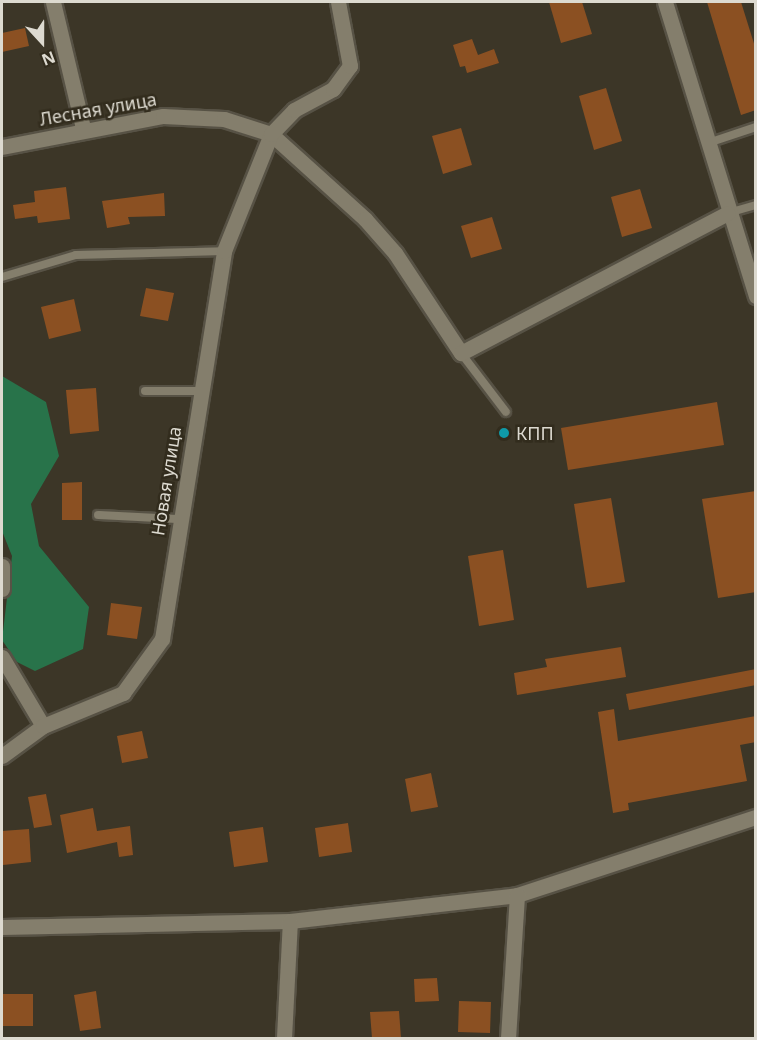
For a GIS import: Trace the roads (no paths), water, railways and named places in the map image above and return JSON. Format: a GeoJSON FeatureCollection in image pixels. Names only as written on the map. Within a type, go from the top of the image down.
{"type":"FeatureCollection","features":[{"type":"Feature","properties":{"kind":"street"},"geometry":{"type":"LineString","coordinates":[[53,2],[83,128]]}},
{"type":"Feature","properties":{"kind":"street"},"geometry":{"type":"LineString","coordinates":[[338,2],[350,66],[333,89],[294,110],[271,134],[325,179],[395,253],[461,353],[728,213]]}},
{"type":"Feature","properties":{"kind":"street"},"geometry":{"type":"LineString","coordinates":[[665,2],[740,254],[756,296]]}},
{"type":"Feature","properties":{"kind":"street","name":"Лесная улица"},"geometry":{"type":"LineString","coordinates":[[2,147],[83,128],[163,116],[224,119],[271,134]]}},
{"type":"Feature","properties":{"kind":"street","name":"Новая улица"},"geometry":{"type":"LineString","coordinates":[[2,756],[43,726],[123,693],[151,659],[169,614],[178,519],[224,251],[271,134]]}},
{"type":"Feature","properties":{"kind":"street"},"geometry":{"type":"LineString","coordinates":[[740,254],[756,266]]}},
{"type":"Feature","properties":{"kind":"street"},"geometry":{"type":"LineString","coordinates":[[2,566],[2,589]]}},
{"type":"Feature","properties":{"kind":"street"},"geometry":{"type":"LineString","coordinates":[[2,657],[43,726]]}},
{"type":"Feature","properties":{"kind":"street"},"geometry":{"type":"LineString","coordinates":[[2,927],[290,921],[518,895],[756,818]]}},
{"type":"Feature","properties":{"kind":"street"},"geometry":{"type":"LineString","coordinates":[[508,1038],[518,895]]}},
{"type":"Feature","properties":{"kind":"street"},"geometry":{"type":"LineString","coordinates":[[284,1038],[290,921]]}},
{"type":"Feature","properties":{"kind":"lane"},"geometry":{"type":"LineString","coordinates":[[708,143],[756,127]]}},
{"type":"Feature","properties":{"kind":"lane"},"geometry":{"type":"LineString","coordinates":[[728,213],[756,205]]}},
{"type":"Feature","properties":{"kind":"lane"},"geometry":{"type":"LineString","coordinates":[[2,277],[76,255],[224,251]]}},
{"type":"Feature","properties":{"kind":"lane"},"geometry":{"type":"LineString","coordinates":[[461,353],[506,412]]}},
{"type":"Feature","properties":{"kind":"lane"},"geometry":{"type":"LineString","coordinates":[[145,391],[201,391]]}},
{"type":"Feature","properties":{"kind":"lane"},"geometry":{"type":"LineString","coordinates":[[98,515],[178,519]]}},
{"type":"Feature","properties":{"kind":"place","name":"КПП"},"geometry":{"type":"Point","coordinates":[504,433]}}]}
